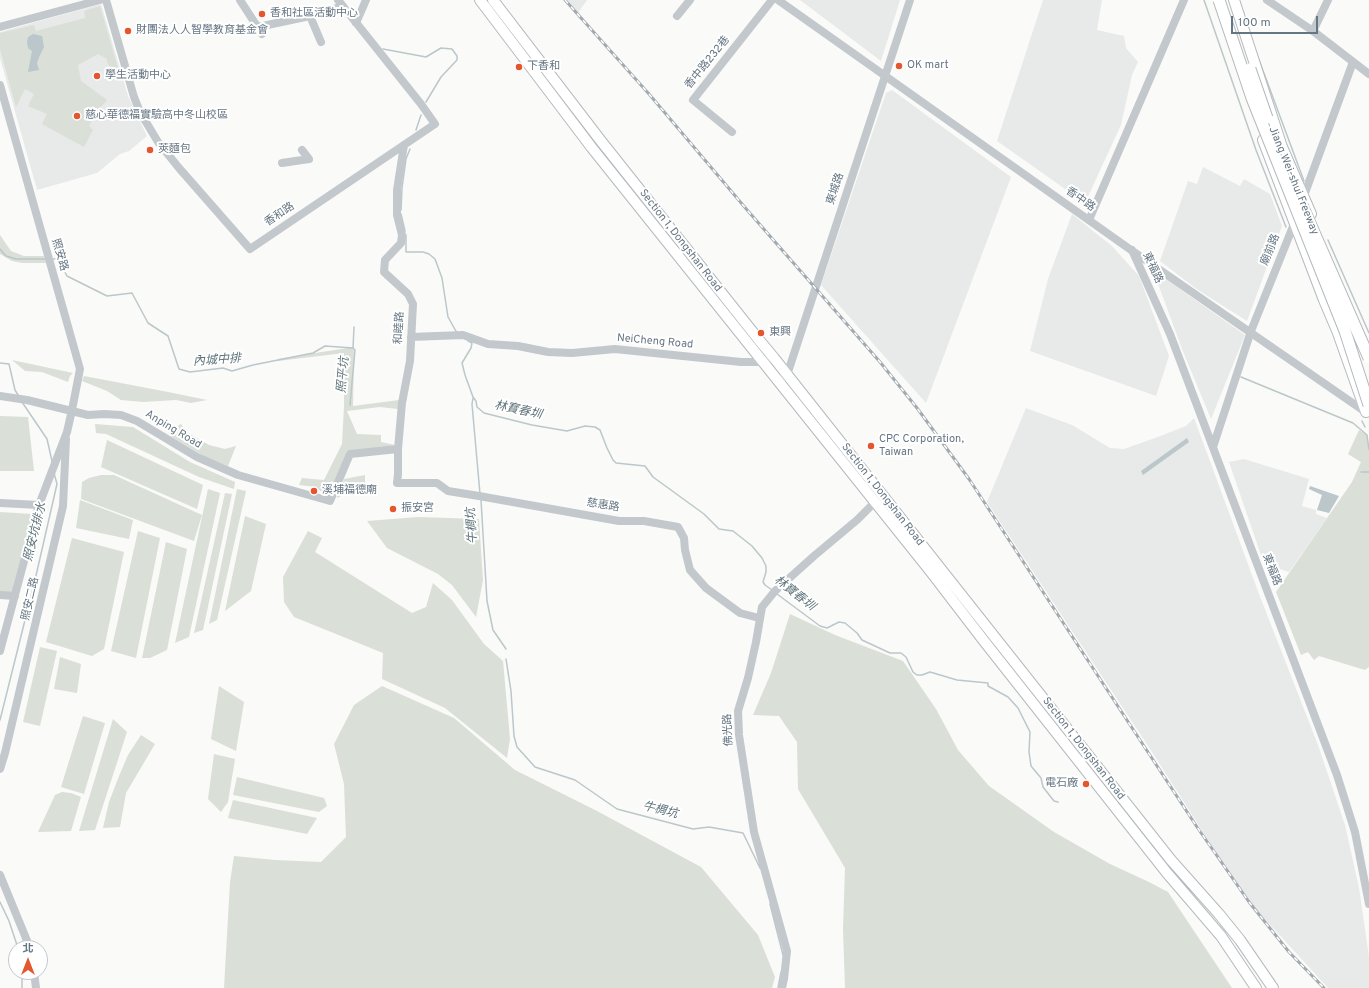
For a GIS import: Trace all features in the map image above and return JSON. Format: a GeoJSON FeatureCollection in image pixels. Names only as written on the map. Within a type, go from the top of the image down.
{"type":"FeatureCollection","features":[{"type":"Feature","properties":{"kind":"highway","name":"Jiang Wei-shui Freeway"},"geometry":{"type":"LineString","coordinates":[[1219,0],[1252,98],[1345,332],[1368,411]]}},
{"type":"Feature","properties":{"kind":"highway","name":"Jiang Wei-shui Freeway"},"geometry":{"type":"LineString","coordinates":[[1227,0],[1280,152],[1369,358]]}},
{"type":"Feature","properties":{"kind":"main road","name":"Section 1, Dongshan Road"},"geometry":{"type":"LineString","coordinates":[[480,0],[528,53],[601,141],[774,358],[879,500]]}},
{"type":"Feature","properties":{"kind":"main road","name":"Section 1, Dongshan Road"},"geometry":{"type":"LineString","coordinates":[[493,0],[592,148],[779,382],[879,500],[1119,803],[1219,914],[1240,940],[1273,988]]}},
{"type":"Feature","properties":{"kind":"main road"},"geometry":{"type":"LineString","coordinates":[[1215,0],[1270,159],[1368,411]]}},
{"type":"Feature","properties":{"kind":"main road"},"geometry":{"type":"LineString","coordinates":[[1234,0],[1282,147],[1304,197],[1343,297],[1369,350]]}},
{"type":"Feature","properties":{"kind":"main road"},"geometry":{"type":"LineString","coordinates":[[1222,22],[1234,27],[1240,17]]}},
{"type":"Feature","properties":{"kind":"main road"},"geometry":{"type":"LineString","coordinates":[[592,148],[601,141]]}},
{"type":"Feature","properties":{"kind":"main road"},"geometry":{"type":"LineString","coordinates":[[1350,364],[1369,384]]}},
{"type":"Feature","properties":{"kind":"main road","name":"Section 1, Dongshan Road"},"geometry":{"type":"LineString","coordinates":[[1119,803],[1167,873],[1221,936],[1256,988]]}},
{"type":"Feature","properties":{"kind":"street"},"geometry":{"type":"LineString","coordinates":[[0,27],[100,0]]}},
{"type":"Feature","properties":{"kind":"street","name":"香和路"},"geometry":{"type":"LineString","coordinates":[[106,0],[134,97],[140,112],[154,136],[179,168],[250,249],[435,124],[341,3]]}},
{"type":"Feature","properties":{"kind":"street"},"geometry":{"type":"LineString","coordinates":[[240,0],[260,31],[310,16],[341,3]]}},
{"type":"Feature","properties":{"kind":"street"},"geometry":{"type":"LineString","coordinates":[[356,23],[366,0]]}},
{"type":"Feature","properties":{"kind":"street"},"geometry":{"type":"LineString","coordinates":[[677,16],[690,0]]}},
{"type":"Feature","properties":{"kind":"street","name":"香中路232巷"},"geometry":{"type":"LineString","coordinates":[[732,132],[693,100],[772,0]]}},
{"type":"Feature","properties":{"kind":"street","name":"香中路"},"geometry":{"type":"LineString","coordinates":[[778,0],[1131,250],[1368,411]]}},
{"type":"Feature","properties":{"kind":"street","name":"東城路"},"geometry":{"type":"LineString","coordinates":[[787,375],[884,75],[910,0]]}},
{"type":"Feature","properties":{"kind":"street"},"geometry":{"type":"LineString","coordinates":[[1089,220],[1184,0]]}},
{"type":"Feature","properties":{"kind":"street"},"geometry":{"type":"LineString","coordinates":[[1267,0],[1278,9],[1313,31],[1369,74]]}},
{"type":"Feature","properties":{"kind":"street"},"geometry":{"type":"LineString","coordinates":[[1278,9],[1282,0]]}},
{"type":"Feature","properties":{"kind":"street"},"geometry":{"type":"LineString","coordinates":[[1313,31],[1328,0]]}},
{"type":"Feature","properties":{"kind":"street"},"geometry":{"type":"LineString","coordinates":[[310,16],[321,42]]}},
{"type":"Feature","properties":{"kind":"street","name":"廟前路"},"geometry":{"type":"LineString","coordinates":[[1213,447],[1251,331],[1295,221],[1353,62]]}},
{"type":"Feature","properties":{"kind":"street","name":"照安路"},"geometry":{"type":"LineString","coordinates":[[0,85],[80,369],[66,432]]}},
{"type":"Feature","properties":{"kind":"street","name":"和睦路"},"geometry":{"type":"LineString","coordinates":[[397,483],[402,403],[410,361],[413,304],[408,294],[384,272],[385,260],[401,243],[402,235],[396,215],[397,190],[404,145]]}},
{"type":"Feature","properties":{"kind":"street"},"geometry":{"type":"LineString","coordinates":[[282,163],[309,158],[302,150]]}},
{"type":"Feature","properties":{"kind":"street","name":"東福路"},"geometry":{"type":"LineString","coordinates":[[1131,250],[1170,334],[1337,775],[1355,832],[1369,904]]}},
{"type":"Feature","properties":{"kind":"street","name":"NeiCheng Road"},"geometry":{"type":"LineString","coordinates":[[411,337],[459,335],[488,344],[518,346],[548,352],[572,353],[615,349],[741,362],[764,362],[774,358]]}},
{"type":"Feature","properties":{"kind":"street"},"geometry":{"type":"LineString","coordinates":[[779,382],[787,375]]}},
{"type":"Feature","properties":{"kind":"street","name":"Anping Road"},"geometry":{"type":"LineString","coordinates":[[0,396],[27,400],[88,414],[121,415],[137,421],[197,457],[238,475],[330,501],[350,454],[398,449]]}},
{"type":"Feature","properties":{"kind":"street"},"geometry":{"type":"LineString","coordinates":[[0,651],[39,505],[66,432]]}},
{"type":"Feature","properties":{"kind":"street","name":"照安二路"},"geometry":{"type":"LineString","coordinates":[[0,769],[22,684],[63,506],[66,432]]}},
{"type":"Feature","properties":{"kind":"street","name":"慈惠路"},"geometry":{"type":"LineString","coordinates":[[397,483],[437,483],[448,491],[619,521],[644,521],[678,527],[684,538],[685,550],[690,570],[706,588],[740,613],[759,618]]}},
{"type":"Feature","properties":{"kind":"street","name":"佛光路"},"geometry":{"type":"LineString","coordinates":[[782,988],[787,951],[754,832],[739,735],[738,711],[754,650],[762,607],[775,592],[814,556],[879,500]]}},
{"type":"Feature","properties":{"kind":"street"},"geometry":{"type":"LineString","coordinates":[[0,502],[39,505]]}},
{"type":"Feature","properties":{"kind":"street"},"geometry":{"type":"LineString","coordinates":[[0,595],[15,596]]}},
{"type":"Feature","properties":{"kind":"street"},"geometry":{"type":"LineString","coordinates":[[0,874],[27,940]]}},
{"type":"Feature","properties":{"kind":"shaded area"},"geometry":{"type":"Polygon","coordinates":[[[567,0],[587,0],[578,13],[567,0]]]}},
{"type":"Feature","properties":{"kind":"shaded area"},"geometry":{"type":"Polygon","coordinates":[[[800,0],[900,0],[881,61],[800,0]]]}},
{"type":"Feature","properties":{"kind":"shaded area"},"geometry":{"type":"Polygon","coordinates":[[[1043,0],[1102,0],[1097,30],[1124,36],[1126,48],[1138,62],[1132,75],[1121,125],[1085,203],[997,141],[1043,0]]]}},
{"type":"Feature","properties":{"kind":"shaded area","name":"慈心華德福實驗高中冬山校區"},"geometry":{"type":"Polygon","coordinates":[[[101,4],[128,96],[147,136],[129,151],[120,154],[97,173],[37,190],[0,58],[0,32],[101,4]]]}},
{"type":"Feature","properties":{"kind":"shaded area"},"geometry":{"type":"Polygon","coordinates":[[[100,6],[120,75],[115,77],[107,62],[107,59],[98,54],[78,65],[81,81],[107,100],[98,110],[89,126],[93,130],[84,147],[42,124],[47,114],[28,106],[34,94],[25,89],[16,107],[0,49],[0,33],[34,25],[36,31],[85,18],[84,11],[100,6]]]}},
{"type":"Feature","properties":{"kind":"shaded area"},"geometry":{"type":"Polygon","coordinates":[[[33,34],[42,36],[44,47],[37,63],[39,70],[28,72],[32,51],[28,48],[27,42],[28,37],[33,34]]]}},
{"type":"Feature","properties":{"kind":"shaded area"},"geometry":{"type":"Polygon","coordinates":[[[892,90],[1011,177],[926,403],[821,285],[886,93],[892,90]]]}},
{"type":"Feature","properties":{"kind":"shaded area"},"geometry":{"type":"Polygon","coordinates":[[[1203,167],[1240,186],[1244,179],[1270,194],[1282,226],[1247,321],[1198,290],[1160,261],[1188,181],[1197,184],[1203,167]]]}},
{"type":"Feature","properties":{"kind":"shaded area"},"geometry":{"type":"Polygon","coordinates":[[[1072,214],[1112,246],[1139,276],[1169,356],[1156,396],[1030,351],[1048,279],[1072,214]]]}},
{"type":"Feature","properties":{"kind":"shaded area"},"geometry":{"type":"Polygon","coordinates":[[[0,235],[11,251],[24,256],[44,256],[46,263],[22,263],[12,261],[0,254],[0,235]]]}},
{"type":"Feature","properties":{"kind":"shaded area"},"geometry":{"type":"Polygon","coordinates":[[[1153,270],[1245,335],[1211,419],[1182,349],[1153,270]]]}},
{"type":"Feature","properties":{"kind":"shaded area"},"geometry":{"type":"Polygon","coordinates":[[[354,347],[353,406],[399,400],[398,409],[380,407],[347,411],[357,434],[381,435],[381,442],[395,445],[395,448],[347,452],[329,495],[326,496],[316,487],[299,485],[302,478],[324,480],[342,444],[344,353],[278,361],[277,359],[354,347]]]}},
{"type":"Feature","properties":{"kind":"shaded area"},"geometry":{"type":"Polygon","coordinates":[[[12,360],[73,373],[68,382],[42,372],[25,371],[12,360]]]}},
{"type":"Feature","properties":{"kind":"shaded area"},"geometry":{"type":"Polygon","coordinates":[[[84,376],[207,400],[191,403],[176,400],[143,402],[121,400],[107,391],[82,381],[84,376]]]}},
{"type":"Feature","properties":{"kind":"shaded area"},"geometry":{"type":"Polygon","coordinates":[[[1026,408],[1072,425],[1110,448],[1124,449],[1186,426],[1194,418],[1259,594],[1318,745],[1345,825],[1359,888],[1369,957],[1369,988],[1328,988],[1243,895],[1152,752],[987,502],[1026,408]]]}},
{"type":"Feature","properties":{"kind":"shaded area"},"geometry":{"type":"Polygon","coordinates":[[[0,416],[28,417],[34,471],[0,471],[0,416]]]}},
{"type":"Feature","properties":{"kind":"shaded area"},"geometry":{"type":"Polygon","coordinates":[[[95,424],[133,427],[190,462],[235,482],[234,489],[199,477],[106,434],[96,433],[95,424]]]}},
{"type":"Feature","properties":{"kind":"shaded area"},"geometry":{"type":"Polygon","coordinates":[[[181,424],[185,431],[209,445],[225,449],[236,446],[228,466],[204,456],[170,436],[172,429],[181,424]]]}},
{"type":"Feature","properties":{"kind":"shaded area"},"geometry":{"type":"Polygon","coordinates":[[[1359,430],[1367,435],[1369,453],[1369,667],[1365,670],[1319,656],[1314,660],[1308,652],[1301,655],[1276,592],[1352,482],[1361,462],[1348,454],[1359,430]]]}},
{"type":"Feature","properties":{"kind":"shaded area"},"geometry":{"type":"Polygon","coordinates":[[[1187,438],[1189,442],[1143,475],[1141,471],[1187,438]]]}},
{"type":"Feature","properties":{"kind":"shaded area"},"geometry":{"type":"Polygon","coordinates":[[[107,440],[203,485],[197,509],[101,467],[107,440]]]}},
{"type":"Feature","properties":{"kind":"shaded area"},"geometry":{"type":"Polygon","coordinates":[[[1244,459],[1309,479],[1302,506],[1316,510],[1316,514],[1327,518],[1289,572],[1264,564],[1229,462],[1244,459]]]}},
{"type":"Feature","properties":{"kind":"shaded area"},"geometry":{"type":"Polygon","coordinates":[[[101,475],[114,475],[202,515],[194,541],[81,499],[82,482],[89,478],[101,475]]]}},
{"type":"Feature","properties":{"kind":"shaded area"},"geometry":{"type":"Polygon","coordinates":[[[365,475],[365,490],[354,491],[352,495],[343,495],[337,498],[337,493],[341,490],[344,479],[365,475]]]}},
{"type":"Feature","properties":{"kind":"shaded area"},"geometry":{"type":"Polygon","coordinates":[[[1310,486],[1339,496],[1329,513],[1317,510],[1322,495],[1309,489],[1310,486]]]}},
{"type":"Feature","properties":{"kind":"shaded area"},"geometry":{"type":"Polygon","coordinates":[[[208,489],[220,493],[189,637],[175,643],[208,489]]]}},
{"type":"Feature","properties":{"kind":"shaded area"},"geometry":{"type":"Polygon","coordinates":[[[237,489],[246,491],[217,620],[209,624],[237,489]]]}},
{"type":"Feature","properties":{"kind":"shaded area"},"geometry":{"type":"Polygon","coordinates":[[[225,493],[232,494],[203,630],[194,633],[225,493]]]}},
{"type":"Feature","properties":{"kind":"shaded area"},"geometry":{"type":"Polygon","coordinates":[[[80,500],[133,520],[129,539],[76,528],[80,500]]]}},
{"type":"Feature","properties":{"kind":"shaded area"},"geometry":{"type":"Polygon","coordinates":[[[0,512],[32,514],[12,593],[0,592],[0,512]]]}},
{"type":"Feature","properties":{"kind":"shaded area"},"geometry":{"type":"Polygon","coordinates":[[[245,516],[266,524],[251,591],[225,611],[245,516]]]}},
{"type":"Feature","properties":{"kind":"shaded area"},"geometry":{"type":"Polygon","coordinates":[[[418,517],[479,519],[483,580],[476,617],[452,585],[438,574],[387,548],[367,521],[418,517]]]}},
{"type":"Feature","properties":{"kind":"shaded area"},"geometry":{"type":"Polygon","coordinates":[[[138,531],[160,538],[136,658],[111,651],[138,531]]]}},
{"type":"Feature","properties":{"kind":"shaded area"},"geometry":{"type":"Polygon","coordinates":[[[308,531],[322,538],[315,552],[412,613],[426,607],[433,583],[452,600],[484,644],[503,661],[510,739],[507,758],[445,708],[382,679],[383,653],[294,617],[284,602],[283,577],[308,531]]]}},
{"type":"Feature","properties":{"kind":"shaded area"},"geometry":{"type":"Polygon","coordinates":[[[72,538],[124,552],[104,649],[92,656],[46,642],[72,538]]]}},
{"type":"Feature","properties":{"kind":"shaded area"},"geometry":{"type":"Polygon","coordinates":[[[166,542],[187,549],[167,650],[150,658],[142,658],[166,542]]]}},
{"type":"Feature","properties":{"kind":"shaded area"},"geometry":{"type":"Polygon","coordinates":[[[790,614],[835,635],[903,661],[936,709],[958,750],[989,786],[1054,832],[1110,864],[1168,892],[1232,988],[845,988],[843,929],[845,868],[798,789],[797,742],[779,716],[753,715],[771,673],[790,614]]]}},
{"type":"Feature","properties":{"kind":"shaded area"},"geometry":{"type":"Polygon","coordinates":[[[40,647],[57,651],[40,726],[23,722],[40,647]]]}},
{"type":"Feature","properties":{"kind":"shaded area"},"geometry":{"type":"Polygon","coordinates":[[[60,657],[81,664],[77,693],[54,689],[60,657]]]}},
{"type":"Feature","properties":{"kind":"shaded area"},"geometry":{"type":"Polygon","coordinates":[[[219,686],[244,702],[236,751],[211,739],[219,686]]]}},
{"type":"Feature","properties":{"kind":"shaded area"},"geometry":{"type":"Polygon","coordinates":[[[382,686],[454,718],[515,770],[597,811],[701,867],[758,935],[775,977],[772,988],[224,988],[230,882],[234,856],[321,862],[346,837],[344,784],[334,744],[354,705],[382,686]]]}},
{"type":"Feature","properties":{"kind":"shaded area"},"geometry":{"type":"Polygon","coordinates":[[[83,716],[105,723],[84,794],[61,787],[83,716]]]}},
{"type":"Feature","properties":{"kind":"shaded area"},"geometry":{"type":"Polygon","coordinates":[[[113,719],[127,732],[95,830],[79,831],[113,719]]]}},
{"type":"Feature","properties":{"kind":"shaded area"},"geometry":{"type":"Polygon","coordinates":[[[141,735],[155,744],[126,793],[120,827],[103,828],[109,802],[119,776],[128,755],[141,735]]]}},
{"type":"Feature","properties":{"kind":"shaded area"},"geometry":{"type":"Polygon","coordinates":[[[214,754],[235,759],[228,802],[221,812],[208,799],[214,754]]]}},
{"type":"Feature","properties":{"kind":"shaded area"},"geometry":{"type":"Polygon","coordinates":[[[237,777],[324,798],[327,806],[319,812],[233,795],[237,777]]]}},
{"type":"Feature","properties":{"kind":"shaded area"},"geometry":{"type":"Polygon","coordinates":[[[62,792],[71,793],[81,797],[71,831],[38,832],[55,795],[62,792]]]}},
{"type":"Feature","properties":{"kind":"shaded area"},"geometry":{"type":"Polygon","coordinates":[[[233,800],[317,818],[307,834],[228,818],[233,800]]]}},
{"type":"Feature","properties":{"kind":"waterway"},"geometry":{"type":"LineString","coordinates":[[1204,0],[1256,150],[1286,227]]}},
{"type":"Feature","properties":{"kind":"waterway"},"geometry":{"type":"LineString","coordinates":[[1239,0],[1244,14]]}},
{"type":"Feature","properties":{"kind":"waterway"},"geometry":{"type":"LineString","coordinates":[[1252,41],[1304,181]]}},
{"type":"Feature","properties":{"kind":"waterway","name":"林寶春圳"},"geometry":{"type":"LineString","coordinates":[[383,49],[426,57],[441,48],[452,49],[457,56],[457,60],[441,77],[426,102]]}},
{"type":"Feature","properties":{"kind":"waterway","name":"林寶春圳"},"geometry":{"type":"LineString","coordinates":[[416,130],[421,115]]}},
{"type":"Feature","properties":{"kind":"waterway","name":"林寶春圳"},"geometry":{"type":"LineString","coordinates":[[401,210],[406,159],[410,149]]}},
{"type":"Feature","properties":{"kind":"waterway","name":"林寶春圳"},"geometry":{"type":"LineString","coordinates":[[401,214],[405,231]]}},
{"type":"Feature","properties":{"kind":"waterway","name":"林寶春圳"},"geometry":{"type":"LineString","coordinates":[[406,235],[406,252],[423,252],[429,254],[435,259],[442,278],[448,317],[457,333]]}},
{"type":"Feature","properties":{"kind":"waterway"},"geometry":{"type":"LineString","coordinates":[[1328,240],[1369,333]]}},
{"type":"Feature","properties":{"kind":"waterway","name":"內城中排"},"geometry":{"type":"LineString","coordinates":[[0,249],[6,256],[16,259],[47,259]]}},
{"type":"Feature","properties":{"kind":"waterway","name":"內城中排"},"geometry":{"type":"LineString","coordinates":[[53,259],[58,259],[67,276],[107,296],[132,293],[148,323],[168,336],[179,369],[190,372],[223,368],[232,371],[253,365],[313,353],[325,346],[353,348]]}},
{"type":"Feature","properties":{"kind":"waterway","name":"照平坑"},"geometry":{"type":"LineString","coordinates":[[350,405],[355,350],[353,348],[354,327]]}},
{"type":"Feature","properties":{"kind":"waterway","name":"林寶春圳"},"geometry":{"type":"LineString","coordinates":[[468,341],[472,343],[471,348],[462,363],[477,407],[484,413],[532,425],[567,431],[585,426],[595,427],[600,430],[607,448],[616,463],[645,466],[653,477],[704,514],[719,529],[733,531],[752,546],[762,558],[766,566],[763,582],[772,590]]}},
{"type":"Feature","properties":{"kind":"waterway","name":"照安坑排水"},"geometry":{"type":"LineString","coordinates":[[0,363],[9,364],[15,390],[18,395]]}},
{"type":"Feature","properties":{"kind":"waterway"},"geometry":{"type":"LineString","coordinates":[[1241,377],[1353,423],[1367,435],[1369,450]]}},
{"type":"Feature","properties":{"kind":"waterway","name":"牛椆坑"},"geometry":{"type":"LineString","coordinates":[[473,398],[472,404],[480,494]]}},
{"type":"Feature","properties":{"kind":"waterway","name":"照安坑排水"},"geometry":{"type":"LineString","coordinates":[[22,402],[47,439],[52,461]]}},
{"type":"Feature","properties":{"kind":"waterway"},"geometry":{"type":"LineString","coordinates":[[1362,421],[1365,427]]}},
{"type":"Feature","properties":{"kind":"waterway"},"geometry":{"type":"LineString","coordinates":[[1361,472],[1369,472]]}},
{"type":"Feature","properties":{"kind":"waterway","name":"照安坑排水"},"geometry":{"type":"LineString","coordinates":[[0,720],[57,484],[54,473]]}},
{"type":"Feature","properties":{"kind":"waterway","name":"牛椆坑"},"geometry":{"type":"LineString","coordinates":[[481,500],[487,601],[493,630],[506,649]]}},
{"type":"Feature","properties":{"kind":"waterway","name":"林寶春圳"},"geometry":{"type":"LineString","coordinates":[[777,594],[820,626],[827,628],[839,622],[845,623],[857,633],[862,640],[890,653],[901,653],[906,657],[913,672],[917,675],[930,672],[957,680],[988,683],[988,686],[1008,697],[1018,708],[1030,732],[1029,752],[1031,766],[1041,778],[1043,787],[1054,801],[1058,802]]}},
{"type":"Feature","properties":{"kind":"waterway","name":"牛椆坑"},"geometry":{"type":"LineString","coordinates":[[506,659],[511,691],[514,736],[517,747],[535,767],[575,780],[617,809],[693,829],[709,827],[743,833],[760,868]]}},
{"type":"Feature","properties":{"kind":"waterway","name":"照安坑排水"},"geometry":{"type":"LineString","coordinates":[[0,902],[9,921],[15,940]]}},
{"type":"Feature","properties":{"kind":"waterway","name":"牛椆坑"},"geometry":{"type":"LineString","coordinates":[[770,904],[783,955]]}},
{"type":"Feature","properties":{"kind":"waterway","name":"牛椆坑"},"geometry":{"type":"LineString","coordinates":[[778,988],[781,972]]}},
{"type":"Feature","properties":{"kind":"waterway","name":"照安坑排水"},"geometry":{"type":"LineString","coordinates":[[22,980],[22,988]]}},
{"type":"Feature","properties":{"kind":"railway"},"geometry":{"type":"LineString","coordinates":[[565,0],[649,94],[748,211],[880,362],[917,408],[969,479],[1197,827],[1249,902],[1289,952],[1324,988]]}},
{"type":"Feature","properties":{"kind":"place","name":"香和社區活動中心"},"geometry":{"type":"Point","coordinates":[262,14]}},
{"type":"Feature","properties":{"kind":"place","name":"財團法人人智學教育基金會"},"geometry":{"type":"Point","coordinates":[128,31]}},
{"type":"Feature","properties":{"kind":"place","name":"OK mart"},"geometry":{"type":"Point","coordinates":[899,66]}},
{"type":"Feature","properties":{"kind":"place","name":"下香和"},"geometry":{"type":"Point","coordinates":[519,67]}},
{"type":"Feature","properties":{"kind":"place","name":"學生活動中心"},"geometry":{"type":"Point","coordinates":[97,76]}},
{"type":"Feature","properties":{"kind":"place","name":"慈心華德福實驗高中冬山校區"},"geometry":{"type":"Point","coordinates":[77,116]}},
{"type":"Feature","properties":{"kind":"place","name":"莢麵包"},"geometry":{"type":"Point","coordinates":[150,150]}},
{"type":"Feature","properties":{"kind":"place","name":"東興"},"geometry":{"type":"Point","coordinates":[761,333]}},
{"type":"Feature","properties":{"kind":"place","name":"CPC Corporation, Taiwan"},"geometry":{"type":"Point","coordinates":[871,446]}},
{"type":"Feature","properties":{"kind":"place","name":"溪埔福德廟"},"geometry":{"type":"Point","coordinates":[314,491]}},
{"type":"Feature","properties":{"kind":"place","name":"振安宮"},"geometry":{"type":"Point","coordinates":[393,509]}},
{"type":"Feature","properties":{"kind":"place","name":"電石廠"},"geometry":{"type":"Point","coordinates":[1086,784]}}]}
